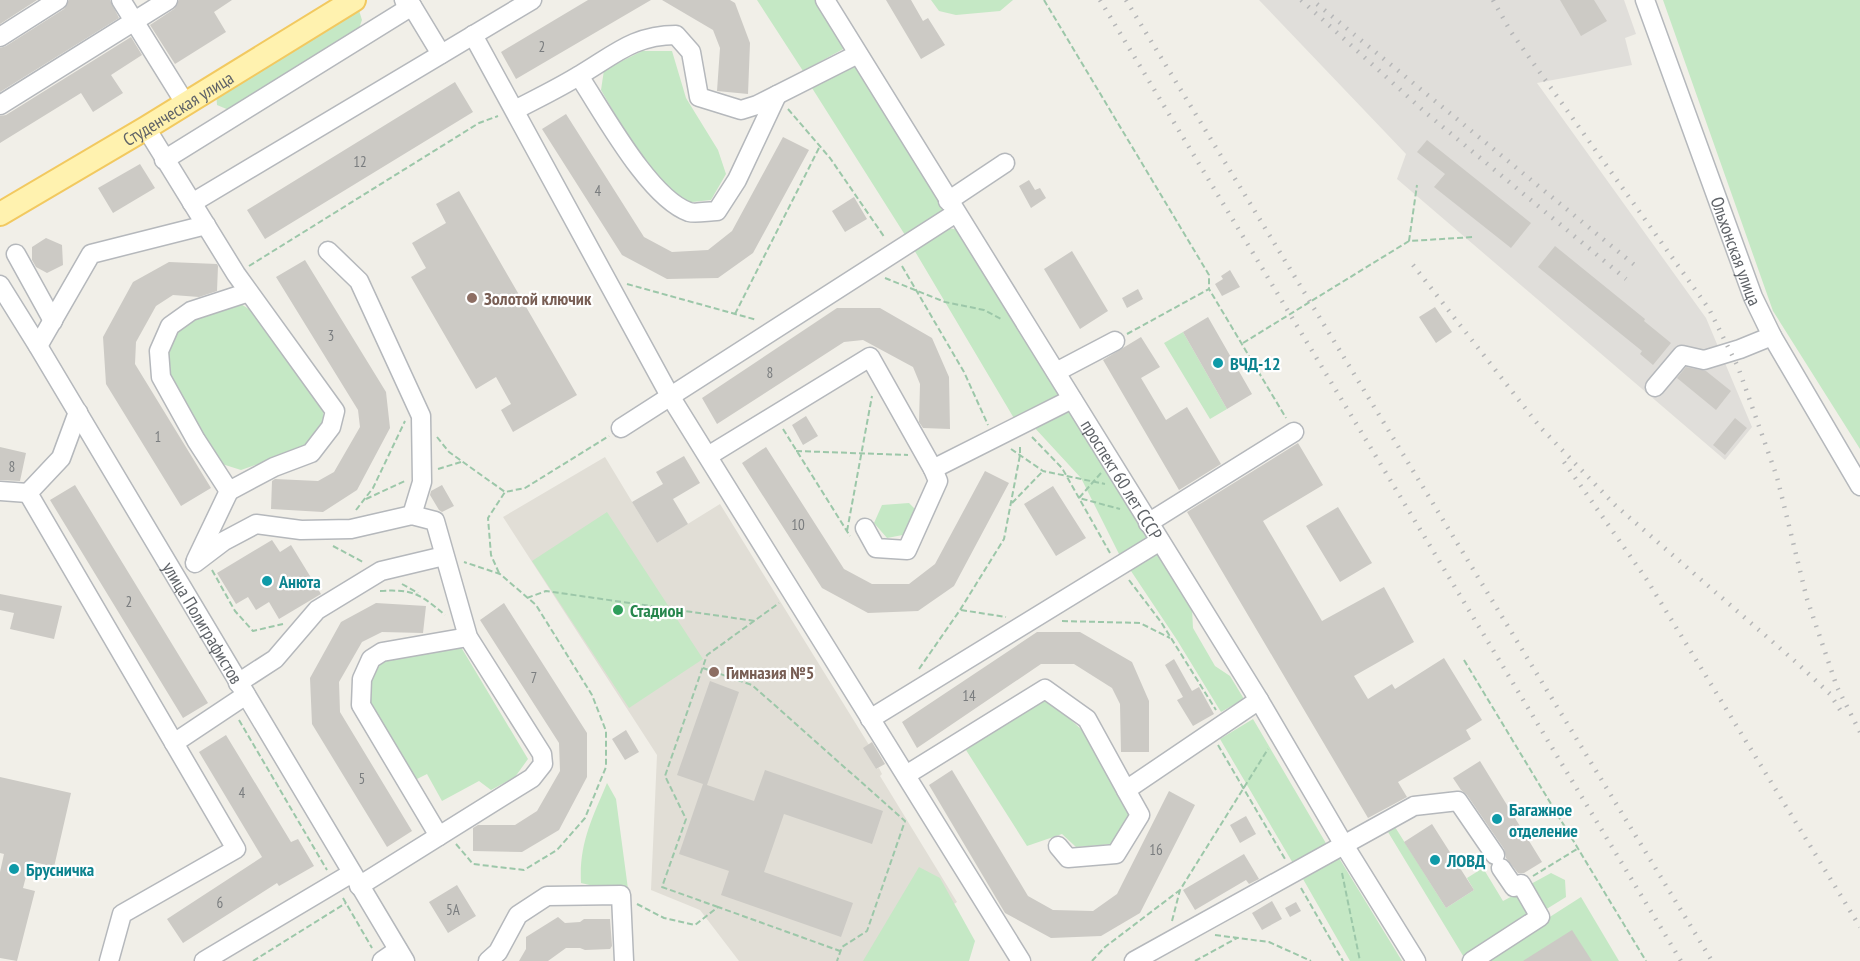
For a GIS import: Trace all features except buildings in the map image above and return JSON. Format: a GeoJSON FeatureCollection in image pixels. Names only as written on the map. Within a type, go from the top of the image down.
{"type":"FeatureCollection","features":[{"type":"Feature","properties":{"kind":"main road","name":"Студенческая улица"},"geometry":{"type":"LineString","coordinates":[[0,214],[146,128],[354,0]]}},
{"type":"Feature","properties":{"kind":"street"},"geometry":{"type":"LineString","coordinates":[[0,37],[58,0]]}},
{"type":"Feature","properties":{"kind":"street"},"geometry":{"type":"LineString","coordinates":[[121,0],[185,103]]}},
{"type":"Feature","properties":{"kind":"street"},"geometry":{"type":"LineString","coordinates":[[0,105],[168,0]]}},
{"type":"Feature","properties":{"kind":"street"},"geometry":{"type":"LineString","coordinates":[[192,203],[532,0]]}},
{"type":"Feature","properties":{"kind":"street","name":"проспект 60 лет СССР"},"geometry":{"type":"LineString","coordinates":[[825,0],[1259,700],[1344,845],[1416,961]]}},
{"type":"Feature","properties":{"kind":"street","name":"Ольхонская улица"},"geometry":{"type":"LineString","coordinates":[[1645,0],[1753,297],[1772,336],[1860,486]]}},
{"type":"Feature","properties":{"kind":"street"},"geometry":{"type":"LineString","coordinates":[[165,160],[408,3],[441,54]]}},
{"type":"Feature","properties":{"kind":"street"},"geometry":{"type":"LineString","coordinates":[[473,35],[670,396],[1020,961]]}},
{"type":"Feature","properties":{"kind":"street"},"geometry":{"type":"LineString","coordinates":[[515,110],[579,76],[620,49],[655,35],[676,36],[691,52],[699,97],[741,110],[777,95],[858,54]]}},
{"type":"Feature","properties":{"kind":"street"},"geometry":{"type":"LineString","coordinates":[[579,76],[639,167],[664,196],[690,213],[717,210],[737,180],[777,95]]}},
{"type":"Feature","properties":{"kind":"street"},"geometry":{"type":"LineString","coordinates":[[146,128],[236,274],[335,411],[331,427],[311,453],[274,467],[229,490],[195,563],[180,584]]}},
{"type":"Feature","properties":{"kind":"street"},"geometry":{"type":"LineString","coordinates":[[621,428],[779,326],[952,207],[1005,163]]}},
{"type":"Feature","properties":{"kind":"street"},"geometry":{"type":"LineString","coordinates":[[38,346],[91,254],[206,225]]}},
{"type":"Feature","properties":{"kind":"street"},"geometry":{"type":"LineString","coordinates":[[328,250],[359,281],[417,408],[422,482],[412,514]]}},
{"type":"Feature","properties":{"kind":"street"},"geometry":{"type":"LineString","coordinates":[[16,254],[53,321]]}},
{"type":"Feature","properties":{"kind":"street","name":"улица Полиграфистов"},"geometry":{"type":"LineString","coordinates":[[0,285],[402,955]]}},
{"type":"Feature","properties":{"kind":"street"},"geometry":{"type":"LineString","coordinates":[[229,490],[196,440],[161,377],[159,351],[170,326],[191,311],[249,292]]}},
{"type":"Feature","properties":{"kind":"street"},"geometry":{"type":"LineString","coordinates":[[1655,387],[1682,355],[1704,360],[1772,336]]}},
{"type":"Feature","properties":{"kind":"street"},"geometry":{"type":"LineString","coordinates":[[1056,372],[1119,339]]}},
{"type":"Feature","properties":{"kind":"street"},"geometry":{"type":"LineString","coordinates":[[708,456],[870,357],[938,481],[907,550],[876,548],[859,534]]}},
{"type":"Feature","properties":{"kind":"street"},"geometry":{"type":"LineString","coordinates":[[929,463],[992,438],[1072,399]]}},
{"type":"Feature","properties":{"kind":"street"},"geometry":{"type":"LineString","coordinates":[[28,493],[61,458],[78,412]]}},
{"type":"Feature","properties":{"kind":"street"},"geometry":{"type":"LineString","coordinates":[[1148,523],[1294,432]]}},
{"type":"Feature","properties":{"kind":"street"},"geometry":{"type":"LineString","coordinates":[[0,491],[28,493]]}},
{"type":"Feature","properties":{"kind":"street"},"geometry":{"type":"LineString","coordinates":[[28,493],[236,849],[122,914],[109,961]]}},
{"type":"Feature","properties":{"kind":"street"},"geometry":{"type":"LineString","coordinates":[[195,563],[224,541],[256,524],[301,530],[351,529],[412,514],[435,521],[468,637],[542,754],[543,764],[532,778],[442,834],[204,961]]}},
{"type":"Feature","properties":{"kind":"street"},"geometry":{"type":"LineString","coordinates":[[870,719],[1160,541]]}},
{"type":"Feature","properties":{"kind":"street"},"geometry":{"type":"LineString","coordinates":[[174,743],[242,689],[275,659],[317,610],[381,571],[444,556]]}},
{"type":"Feature","properties":{"kind":"street"},"geometry":{"type":"LineString","coordinates":[[442,834],[361,705],[362,679],[371,659],[382,652],[468,637]]}},
{"type":"Feature","properties":{"kind":"street"},"geometry":{"type":"LineString","coordinates":[[906,775],[1045,689],[1087,719],[1140,814],[1116,854],[1068,858],[1058,846]]}},
{"type":"Feature","properties":{"kind":"street"},"geometry":{"type":"LineString","coordinates":[[1126,790],[1259,700]]}},
{"type":"Feature","properties":{"kind":"street"},"geometry":{"type":"LineString","coordinates":[[1134,961],[1414,806],[1458,801],[1514,887],[1521,884],[1540,917],[1472,961]]}},
{"type":"Feature","properties":{"kind":"street"},"geometry":{"type":"LineString","coordinates":[[488,961],[498,952],[518,915],[547,896],[621,895],[624,961]]}},
{"type":"Feature","properties":{"kind":"street"},"geometry":{"type":"LineString","coordinates":[[382,961],[402,955]]}},
{"type":"Feature","properties":{"kind":"path"},"geometry":{"type":"LineString","coordinates":[[1044,0],[1209,275],[1209,289],[1294,432]]}},
{"type":"Feature","properties":{"kind":"path"},"geometry":{"type":"LineString","coordinates":[[236,274],[479,123],[515,110]]}},
{"type":"Feature","properties":{"kind":"path"},"geometry":{"type":"LineString","coordinates":[[735,314],[820,146]]}},
{"type":"Feature","properties":{"kind":"path"},"geometry":{"type":"LineString","coordinates":[[1409,241],[1417,184]]}},
{"type":"Feature","properties":{"kind":"path"},"geometry":{"type":"LineString","coordinates":[[1243,343],[1409,241],[1474,237]]}},
{"type":"Feature","properties":{"kind":"path"},"geometry":{"type":"LineString","coordinates":[[879,279],[887,278],[945,302],[984,310],[1003,320]]}},
{"type":"Feature","properties":{"kind":"path"},"geometry":{"type":"LineString","coordinates":[[607,279],[779,326]]}},
{"type":"Feature","properties":{"kind":"path"},"geometry":{"type":"LineString","coordinates":[[1119,339],[1209,289]]}},
{"type":"Feature","properties":{"kind":"path"},"geometry":{"type":"LineString","coordinates":[[847,531],[877,369]]}},
{"type":"Feature","properties":{"kind":"path"},"geometry":{"type":"LineString","coordinates":[[342,529],[373,488],[396,442],[417,408],[449,453],[505,492]]}},
{"type":"Feature","properties":{"kind":"path"},"geometry":{"type":"LineString","coordinates":[[774,416],[847,531],[859,534]]}},
{"type":"Feature","properties":{"kind":"path"},"geometry":{"type":"LineString","coordinates":[[916,674],[960,610],[1004,539],[1020,455],[1020,424]]}},
{"type":"Feature","properties":{"kind":"path"},"geometry":{"type":"LineString","coordinates":[[1020,424],[1062,468],[1118,566],[1172,640],[1218,728],[1243,787],[1343,961]]}},
{"type":"Feature","properties":{"kind":"path"},"geometry":{"type":"LineString","coordinates":[[442,834],[473,864],[524,870],[557,850],[585,818],[606,767],[606,731],[592,695],[536,605],[500,574],[491,555],[488,518],[505,492],[525,488],[621,428]]}},
{"type":"Feature","properties":{"kind":"path"},"geometry":{"type":"LineString","coordinates":[[992,438],[1043,471],[1111,486]]}},
{"type":"Feature","properties":{"kind":"path"},"geometry":{"type":"LineString","coordinates":[[796,451],[861,453],[929,463]]}},
{"type":"Feature","properties":{"kind":"path"},"geometry":{"type":"LineString","coordinates":[[1079,498],[1107,466]]}},
{"type":"Feature","properties":{"kind":"path"},"geometry":{"type":"LineString","coordinates":[[1011,504],[1043,471]]}},
{"type":"Feature","properties":{"kind":"path"},"geometry":{"type":"LineString","coordinates":[[1079,498],[1124,510]]}},
{"type":"Feature","properties":{"kind":"path"},"geometry":{"type":"LineString","coordinates":[[331,545],[420,594]]}},
{"type":"Feature","properties":{"kind":"path"},"geometry":{"type":"LineString","coordinates":[[444,556],[500,574]]}},
{"type":"Feature","properties":{"kind":"path"},"geometry":{"type":"LineString","coordinates":[[527,598],[546,591],[755,621]]}},
{"type":"Feature","properties":{"kind":"path"},"geometry":{"type":"LineString","coordinates":[[779,603],[708,655],[665,776],[686,819],[662,887],[840,951]]}},
{"type":"Feature","properties":{"kind":"path"},"geometry":{"type":"LineString","coordinates":[[960,610],[1029,620]]}},
{"type":"Feature","properties":{"kind":"path"},"geometry":{"type":"LineString","coordinates":[[1061,621],[1140,623],[1172,640]]}},
{"type":"Feature","properties":{"kind":"path"},"geometry":{"type":"LineString","coordinates":[[1464,660],[1646,961]]}},
{"type":"Feature","properties":{"kind":"path"},"geometry":{"type":"LineString","coordinates":[[703,668],[752,685],[905,821],[867,931],[842,947],[837,961]]}},
{"type":"Feature","properties":{"kind":"path"},"geometry":{"type":"LineString","coordinates":[[1166,944],[1180,890],[1271,746]]}},
{"type":"Feature","properties":{"kind":"path"},"geometry":{"type":"LineString","coordinates":[[1521,884],[1578,848]]}},
{"type":"Feature","properties":{"kind":"path"},"geometry":{"type":"LineString","coordinates":[[1341,870],[1360,961]]}},
{"type":"Feature","properties":{"kind":"path"},"geometry":{"type":"LineString","coordinates":[[1092,961],[1105,947],[1180,890]]}},
{"type":"Feature","properties":{"kind":"path"},"geometry":{"type":"LineString","coordinates":[[621,895],[664,918],[695,925],[718,906]]}},
{"type":"Feature","properties":{"kind":"path"},"geometry":{"type":"LineString","coordinates":[[253,961],[346,903]]}},
{"type":"Feature","properties":{"kind":"path"},"geometry":{"type":"LineString","coordinates":[[1188,932],[1269,942],[1311,961]]}},
{"type":"Feature","properties":{"kind":"path"},"geometry":{"type":"LineString","coordinates":[[1195,961],[1238,938]]}},
{"type":"Feature","properties":{"kind":"shaded area"},"geometry":{"type":"Polygon","coordinates":[[[1259,0],[1624,0],[1636,34],[1625,38],[1632,65],[1537,83],[1706,318],[1752,427],[1725,460],[1397,179],[1406,154],[1259,0]]]}},
{"type":"Feature","properties":{"kind":"shaded area","name":"Гимназия №5"},"geometry":{"type":"Polygon","coordinates":[[[605,457],[657,543],[720,504],[869,745],[864,748],[876,769],[879,768],[882,774],[880,776],[957,902],[866,961],[739,961],[700,910],[651,890],[657,755],[503,517],[605,457]]]}},
{"type":"Feature","properties":{"kind":"green space"},"geometry":{"type":"Polygon","coordinates":[[[757,0],[817,0],[847,47],[803,71],[757,0]]]}},
{"type":"Feature","properties":{"kind":"green space"},"geometry":{"type":"Polygon","coordinates":[[[931,0],[1013,0],[1000,11],[956,15],[939,11],[931,0]]]}},
{"type":"Feature","properties":{"kind":"green space"},"geometry":{"type":"Polygon","coordinates":[[[1663,0],[1860,0],[1860,449],[1773,311],[1663,0]]]}},
{"type":"Feature","properties":{"kind":"green space"},"geometry":{"type":"Polygon","coordinates":[[[358,7],[362,20],[358,31],[229,110],[217,105],[216,91],[358,7]]]}},
{"type":"Feature","properties":{"kind":"green space"},"geometry":{"type":"Polygon","coordinates":[[[642,51],[672,51],[686,98],[718,150],[726,174],[711,200],[683,203],[642,161],[601,90],[604,70],[642,51]]]}},
{"type":"Feature","properties":{"kind":"green space"},"geometry":{"type":"Polygon","coordinates":[[[855,63],[945,210],[905,235],[812,88],[855,63]]]}},
{"type":"Feature","properties":{"kind":"green space"},"geometry":{"type":"Polygon","coordinates":[[[947,228],[961,230],[1062,394],[1015,420],[913,248],[947,228]]]}},
{"type":"Feature","properties":{"kind":"green space"},"geometry":{"type":"Polygon","coordinates":[[[241,304],[255,313],[324,411],[322,424],[304,448],[241,470],[222,464],[175,386],[169,359],[174,335],[183,326],[199,317],[241,304]]]}},
{"type":"Feature","properties":{"kind":"green space"},"geometry":{"type":"Polygon","coordinates":[[[1183,332],[1227,409],[1210,419],[1164,343],[1183,332]]]}},
{"type":"Feature","properties":{"kind":"green space"},"geometry":{"type":"Polygon","coordinates":[[[1070,407],[1150,537],[1120,556],[1081,478],[1033,426],[1070,407]]]}},
{"type":"Feature","properties":{"kind":"green space"},"geometry":{"type":"Polygon","coordinates":[[[909,503],[916,510],[908,534],[887,538],[874,523],[882,505],[909,503]]]}},
{"type":"Feature","properties":{"kind":"green space","name":"Стадион"},"geometry":{"type":"Polygon","coordinates":[[[607,512],[703,659],[629,708],[532,561],[607,512]]]}},
{"type":"Feature","properties":{"kind":"green space"},"geometry":{"type":"Polygon","coordinates":[[[1159,551],[1192,608],[1193,628],[1215,666],[1230,676],[1244,699],[1221,712],[1129,568],[1159,551]]]}},
{"type":"Feature","properties":{"kind":"green space"},"geometry":{"type":"Polygon","coordinates":[[[461,647],[528,759],[515,777],[491,790],[479,781],[442,801],[427,774],[413,781],[368,700],[371,680],[379,663],[385,659],[461,647]]]}},
{"type":"Feature","properties":{"kind":"green space"},"geometry":{"type":"Polygon","coordinates":[[[1049,700],[1083,731],[1130,814],[1113,844],[1076,847],[1062,834],[1027,846],[966,750],[1037,701],[1049,700]]]}},
{"type":"Feature","properties":{"kind":"green space"},"geometry":{"type":"Polygon","coordinates":[[[1253,719],[1327,845],[1294,865],[1220,739],[1253,719]]]}},
{"type":"Feature","properties":{"kind":"green space"},"geometry":{"type":"Polygon","coordinates":[[[607,783],[616,799],[628,889],[620,892],[581,883],[584,843],[607,783]]]}},
{"type":"Feature","properties":{"kind":"green space"},"geometry":{"type":"Polygon","coordinates":[[[1395,827],[1446,908],[1474,890],[1467,878],[1483,868],[1503,901],[1520,892],[1529,916],[1465,959],[1388,832],[1395,827]]]}},
{"type":"Feature","properties":{"kind":"green space"},"geometry":{"type":"Polygon","coordinates":[[[1339,858],[1402,961],[1350,961],[1303,879],[1339,858]]]}},
{"type":"Feature","properties":{"kind":"green space"},"geometry":{"type":"Polygon","coordinates":[[[919,867],[940,878],[975,941],[969,961],[863,961],[919,867]]]}},
{"type":"Feature","properties":{"kind":"green space"},"geometry":{"type":"Polygon","coordinates":[[[1551,873],[1565,880],[1566,897],[1545,910],[1529,885],[1551,873]]]}},
{"type":"Feature","properties":{"kind":"green space"},"geometry":{"type":"Polygon","coordinates":[[[1581,897],[1619,961],[1481,961],[1581,897]]]}},
{"type":"Feature","properties":{"kind":"railway"},"geometry":{"type":"LineString","coordinates":[[1100,0],[1681,961]]}},
{"type":"Feature","properties":{"kind":"railway"},"geometry":{"type":"LineString","coordinates":[[1126,0],[1712,961]]}},
{"type":"Feature","properties":{"kind":"railway"},"geometry":{"type":"LineString","coordinates":[[1301,0],[1426,113],[1626,279]]}},
{"type":"Feature","properties":{"kind":"railway"},"geometry":{"type":"LineString","coordinates":[[1493,0],[1511,32],[1709,309],[1738,367],[1777,477],[1807,599],[1837,687],[1860,732]]}},
{"type":"Feature","properties":{"kind":"railway"},"geometry":{"type":"LineString","coordinates":[[1317,4],[1637,267]]}},
{"type":"Feature","properties":{"kind":"railway"},"geometry":{"type":"LineString","coordinates":[[1413,265],[1540,427],[1615,505],[1830,694],[1844,716]]}},
{"type":"Feature","properties":{"kind":"railway"},"geometry":{"type":"LineString","coordinates":[[1564,462],[1647,580],[1860,927]]}},
{"type":"Feature","properties":{"kind":"place","name":"Золотой ключик"},"geometry":{"type":"Point","coordinates":[472,298]}},
{"type":"Feature","properties":{"kind":"place","name":"ВЧД-12"},"geometry":{"type":"Point","coordinates":[1218,363]}},
{"type":"Feature","properties":{"kind":"place","name":"Анюта"},"geometry":{"type":"Point","coordinates":[267,581]}},
{"type":"Feature","properties":{"kind":"place","name":"Стадион"},"geometry":{"type":"Point","coordinates":[618,610]}},
{"type":"Feature","properties":{"kind":"place","name":"Гимназия №5"},"geometry":{"type":"Point","coordinates":[714,672]}},
{"type":"Feature","properties":{"kind":"place","name":"Багажное отделение"},"geometry":{"type":"Point","coordinates":[1497,819]}},
{"type":"Feature","properties":{"kind":"place","name":"ЛОВД"},"geometry":{"type":"Point","coordinates":[1435,860]}},
{"type":"Feature","properties":{"kind":"place","name":"Брусничка"},"geometry":{"type":"Point","coordinates":[14,869]}}]}
